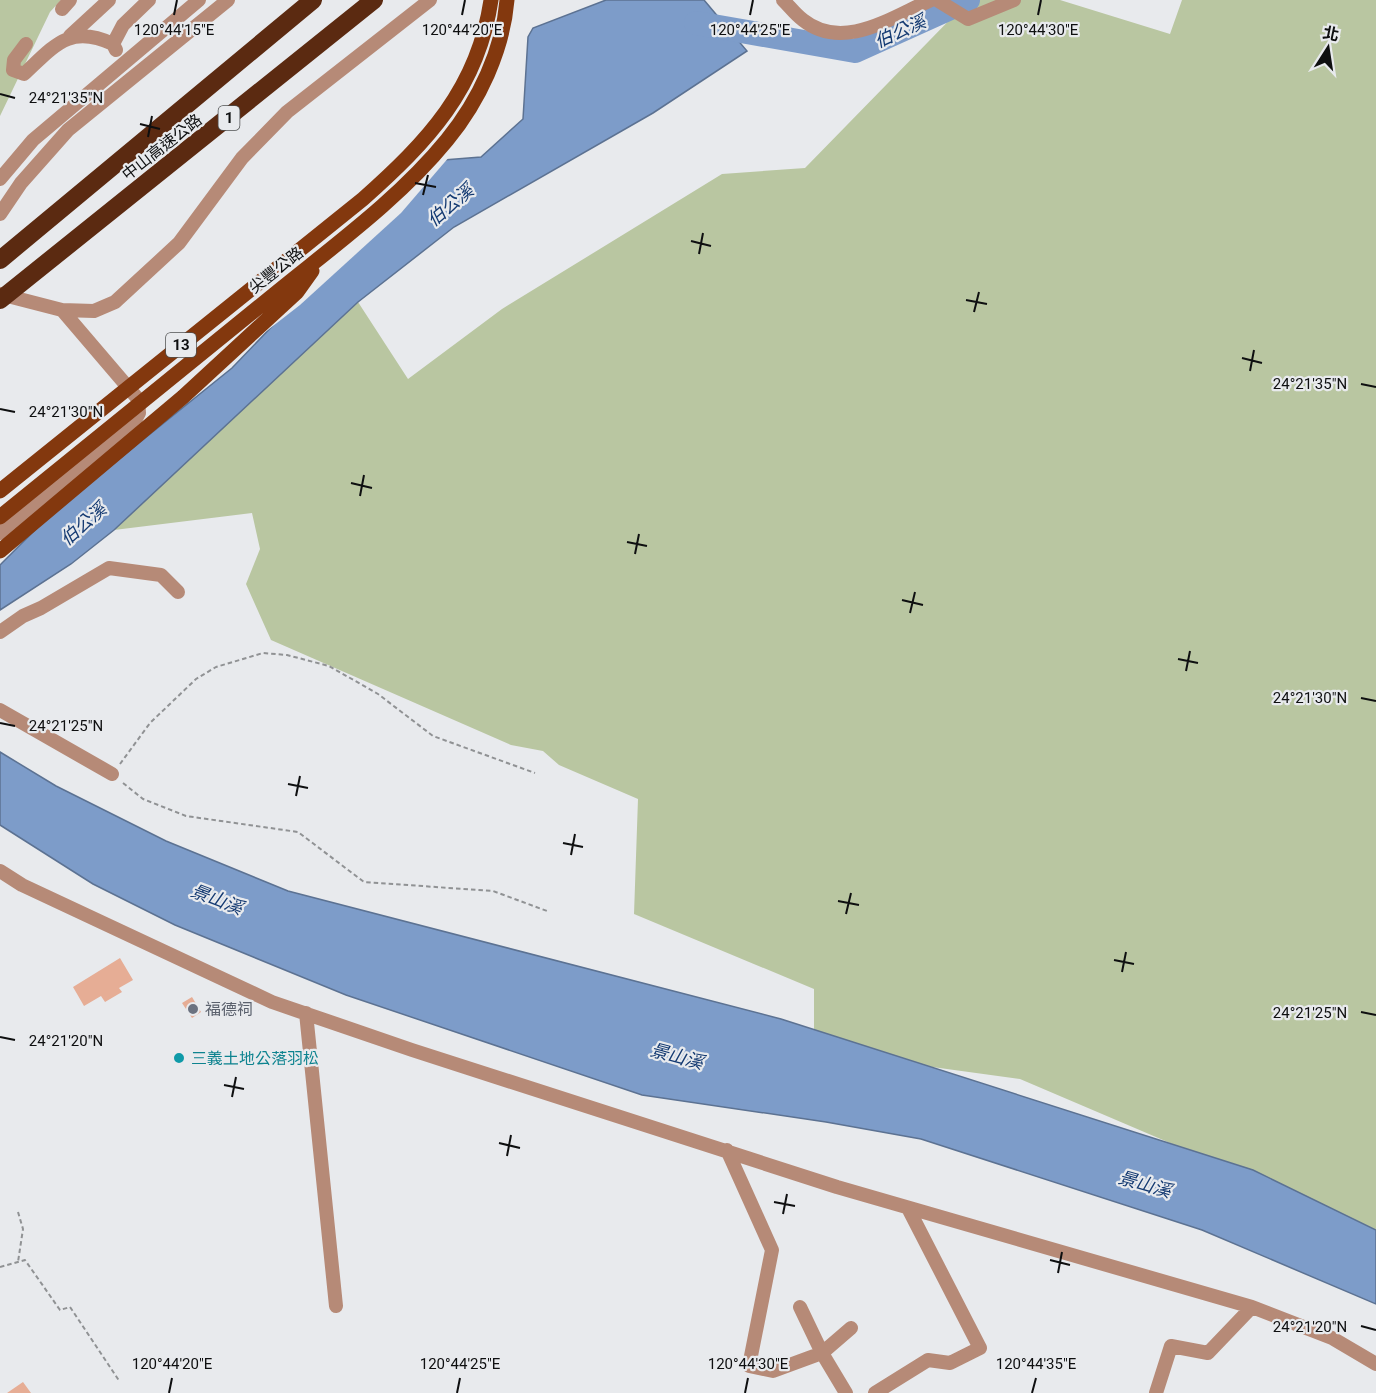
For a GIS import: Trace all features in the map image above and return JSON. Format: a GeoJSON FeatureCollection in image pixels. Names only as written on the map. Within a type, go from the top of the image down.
{"type":"FeatureCollection","features":[{"type":"Feature","properties":{"kind":"highway","name":"中山高速公路"},"geometry":{"type":"LineString","coordinates":[[0,260],[314,0]]}},
{"type":"Feature","properties":{"kind":"highway","name":"中山高速公路"},"geometry":{"type":"LineString","coordinates":[[0,300],[374,0]]}},
{"type":"Feature","properties":{"kind":"main road","name":"尖豐公路"},"geometry":{"type":"LineString","coordinates":[[0,491],[363,200],[404,162],[460,93],[477,57],[491,0]]}},
{"type":"Feature","properties":{"kind":"main road","name":"尖豐公路"},"geometry":{"type":"LineString","coordinates":[[0,517],[321,258],[418,173],[470,108],[488,74],[498,47],[507,0]]}},
{"type":"Feature","properties":{"kind":"main road"},"geometry":{"type":"LineString","coordinates":[[0,551],[183,397],[261,326],[297,292],[321,258]]}},
{"type":"Feature","properties":{"kind":"street"},"geometry":{"type":"LineString","coordinates":[[26,44],[14,60],[13,70],[17,73],[24,74],[58,42],[70,36],[109,0]]}},
{"type":"Feature","properties":{"kind":"street"},"geometry":{"type":"LineString","coordinates":[[113,44],[123,24],[149,0]]}},
{"type":"Feature","properties":{"kind":"street"},"geometry":{"type":"LineString","coordinates":[[0,179],[33,140],[121,63],[199,0]]}},
{"type":"Feature","properties":{"kind":"street"},"geometry":{"type":"LineString","coordinates":[[0,214],[21,183],[68,130],[228,0]]}},
{"type":"Feature","properties":{"kind":"street"},"geometry":{"type":"LineString","coordinates":[[0,294],[62,310],[94,311],[115,302],[179,243],[242,158],[287,112],[430,0]]}},
{"type":"Feature","properties":{"kind":"street"},"geometry":{"type":"LineString","coordinates":[[783,0],[804,22],[827,31],[850,35],[931,0]]}},
{"type":"Feature","properties":{"kind":"street"},"geometry":{"type":"LineString","coordinates":[[937,0],[968,19],[1014,0]]}},
{"type":"Feature","properties":{"kind":"street"},"geometry":{"type":"LineString","coordinates":[[70,36],[97,36],[113,44],[121,63],[134,77]]}},
{"type":"Feature","properties":{"kind":"street"},"geometry":{"type":"LineString","coordinates":[[0,533],[132,426],[139,413],[138,399],[62,310]]}},
{"type":"Feature","properties":{"kind":"street"},"geometry":{"type":"LineString","coordinates":[[0,632],[22,616],[41,608],[109,568],[161,575],[178,592]]}},
{"type":"Feature","properties":{"kind":"street"},"geometry":{"type":"LineString","coordinates":[[0,710],[112,774]]}},
{"type":"Feature","properties":{"kind":"street"},"geometry":{"type":"LineString","coordinates":[[0,871],[22,885],[272,1002],[908,1208],[1252,1307],[1332,1338],[1376,1364]]}},
{"type":"Feature","properties":{"kind":"street"},"geometry":{"type":"LineString","coordinates":[[306,1013],[336,1306]]}},
{"type":"Feature","properties":{"kind":"street"},"geometry":{"type":"LineString","coordinates":[[727,1150],[771,1250],[748,1366],[773,1371],[822,1353],[851,1328]]}},
{"type":"Feature","properties":{"kind":"street"},"geometry":{"type":"LineString","coordinates":[[874,1393],[928,1360],[950,1363],[980,1347],[908,1208]]}},
{"type":"Feature","properties":{"kind":"street"},"geometry":{"type":"LineString","coordinates":[[800,1307],[822,1353],[846,1393]]}},
{"type":"Feature","properties":{"kind":"street"},"geometry":{"type":"LineString","coordinates":[[1156,1393],[1171,1346],[1208,1353],[1252,1307]]}},
{"type":"Feature","properties":{"kind":"path"},"geometry":{"type":"LineString","coordinates":[[535,773],[433,736],[378,694],[329,666],[287,655],[263,653],[216,667],[196,679],[150,723],[112,774],[143,799],[186,816],[298,832],[364,882],[494,891],[547,911]]}},
{"type":"Feature","properties":{"kind":"path"},"geometry":{"type":"LineString","coordinates":[[18,1212],[23,1229],[18,1262]]}},
{"type":"Feature","properties":{"kind":"path"},"geometry":{"type":"LineString","coordinates":[[0,1267],[25,1260],[60,1310],[70,1307],[120,1382]]}},
{"type":"Feature","properties":{"kind":"green space"},"geometry":{"type":"Polygon","coordinates":[[[0,0],[61,0],[50,12],[0,116],[0,0]]]}},
{"type":"Feature","properties":{"kind":"green space"},"geometry":{"type":"Polygon","coordinates":[[[969,0],[1060,0],[1170,34],[1182,0],[1376,0],[1376,1231],[1020,1079],[823,1052],[814,1030],[814,989],[634,914],[638,799],[559,765],[543,751],[511,745],[271,640],[246,584],[260,549],[252,513],[114,530],[358,302],[408,379],[502,309],[722,174],[805,168],[969,0]]]}},
{"type":"Feature","properties":{"kind":"water"},"geometry":{"type":"Polygon","coordinates":[[[606,0],[704,0],[747,51],[653,113],[454,227],[358,302],[114,530],[71,564],[0,610],[0,565],[52,513],[232,368],[431,161],[481,157],[523,119],[528,37],[533,28],[606,0]]]}},
{"type":"Feature","properties":{"kind":"water","name":"景山溪"},"geometry":{"type":"Polygon","coordinates":[[[0,752],[56,786],[166,841],[288,891],[781,1019],[1253,1170],[1376,1230],[1376,1304],[1202,1230],[921,1139],[826,1122],[642,1095],[346,995],[175,925],[93,884],[0,825],[0,752]]]}},
{"type":"Feature","properties":{"kind":"pier"},"geometry":{"type":"Polygon","coordinates":[[[450,156],[401,213],[300,305],[255,340],[278,283],[370,192],[429,158],[450,156]]]}},
{"type":"Feature","properties":{"kind":"building"},"geometry":{"type":"Polygon","coordinates":[[[120,958],[133,980],[119,988],[122,992],[105,1002],[101,996],[84,1006],[73,987],[120,958]]]}},
{"type":"Feature","properties":{"kind":"building","name":"福德祠"},"geometry":{"type":"Polygon","coordinates":[[[192,997],[201,1012],[192,1018],[182,1003],[192,997]]]}},
{"type":"Feature","properties":{"kind":"building"},"geometry":{"type":"Polygon","coordinates":[[[23,1382],[31,1393],[7,1393],[23,1382]]]}},
{"type":"Feature","properties":{"kind":"waterway","name":"伯公溪"},"geometry":{"type":"LineString","coordinates":[[696,23],[855,51],[968,0]]}},
{"type":"Feature","properties":{"kind":"place","name":"福德祠"},"geometry":{"type":"Point","coordinates":[193,1009]}},
{"type":"Feature","properties":{"kind":"place","name":"三義土地公落羽松"},"geometry":{"type":"Point","coordinates":[179,1058]}}]}
